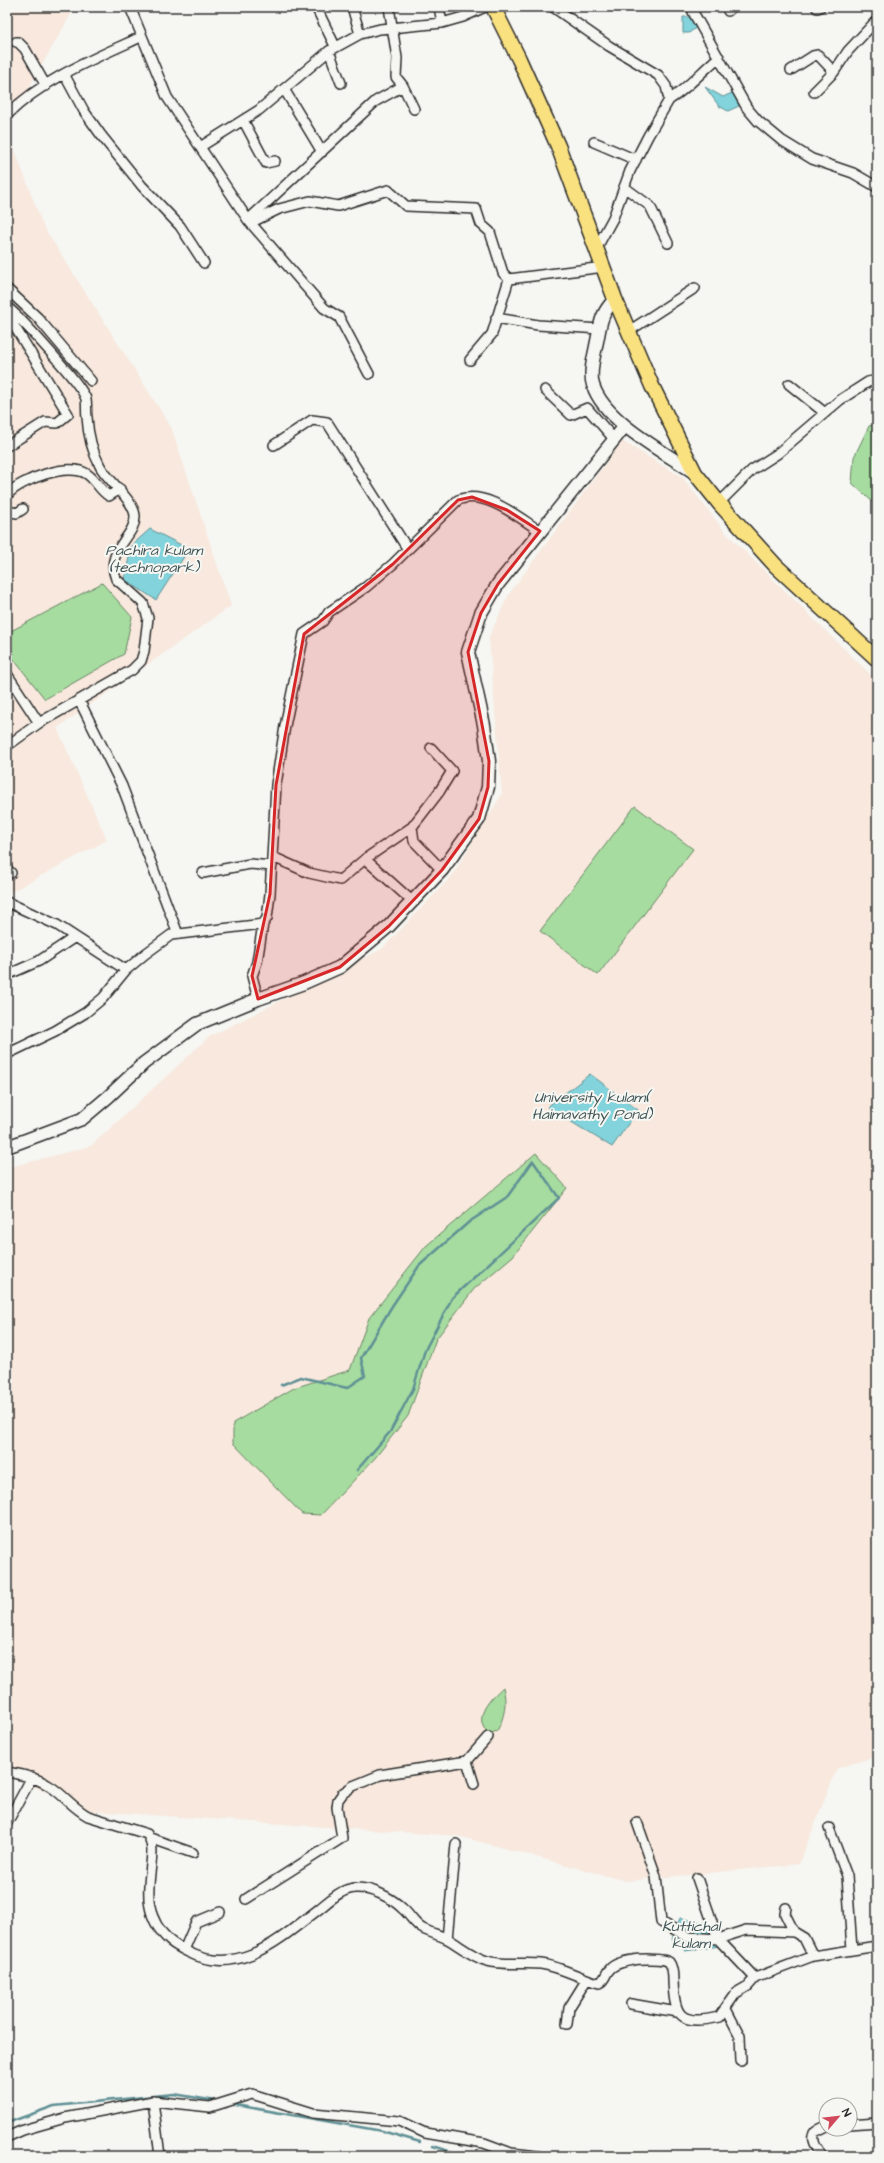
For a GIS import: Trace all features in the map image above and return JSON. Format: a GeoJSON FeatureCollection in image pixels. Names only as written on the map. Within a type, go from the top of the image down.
{"type":"FeatureCollection","features":[{"type":"Feature","properties":{"kind":"main road"},"geometry":{"type":"LineString","coordinates":[[493,7],[519,58],[558,146],[615,299],[652,386],[695,473],[719,503],[776,566],[877,659]]}},
{"type":"Feature","properties":{"kind":"main road"},"geometry":{"type":"LineString","coordinates":[[615,299],[604,311],[593,364],[592,384],[600,400],[624,426],[695,473]]}},
{"type":"Feature","properties":{"kind":"main road"},"geometry":{"type":"LineString","coordinates":[[7,1147],[82,1119],[144,1063],[197,1024],[258,999],[304,983],[340,967],[389,926],[442,870],[479,819],[488,787],[489,761],[484,725],[468,652],[481,613],[498,584],[624,426]]}},
{"type":"Feature","properties":{"kind":"street"},"geometry":{"type":"LineString","coordinates":[[130,7],[166,97],[248,220],[324,308],[339,317],[369,374]]}},
{"type":"Feature","properties":{"kind":"street"},"geometry":{"type":"LineString","coordinates":[[316,7],[332,49],[341,83]]}},
{"type":"Feature","properties":{"kind":"street"},"geometry":{"type":"LineString","coordinates":[[352,7],[360,34]]}},
{"type":"Feature","properties":{"kind":"street"},"geometry":{"type":"LineString","coordinates":[[389,7],[391,28],[397,58],[396,77],[403,86],[414,110]]}},
{"type":"Feature","properties":{"kind":"street"},"geometry":{"type":"LineString","coordinates":[[439,7],[442,23]]}},
{"type":"Feature","properties":{"kind":"street"},"geometry":{"type":"LineString","coordinates":[[200,147],[259,110],[332,49],[360,34],[380,29],[442,23],[463,17],[485,7]]}},
{"type":"Feature","properties":{"kind":"street"},"geometry":{"type":"LineString","coordinates":[[553,7],[609,46],[658,75],[666,86],[669,100]]}},
{"type":"Feature","properties":{"kind":"street"},"geometry":{"type":"LineString","coordinates":[[693,12],[747,108],[758,121],[782,140],[812,160],[852,173],[877,186]]}},
{"type":"Feature","properties":{"kind":"street"},"geometry":{"type":"LineString","coordinates":[[814,92],[834,72],[848,51],[876,21]]}},
{"type":"Feature","properties":{"kind":"street"},"geometry":{"type":"LineString","coordinates":[[7,115],[26,99],[64,74],[141,37]]}},
{"type":"Feature","properties":{"kind":"street"},"geometry":{"type":"LineString","coordinates":[[16,42],[18,42],[25,49],[46,86]]}},
{"type":"Feature","properties":{"kind":"street"},"geometry":{"type":"LineString","coordinates":[[791,70],[813,56],[818,55],[834,72]]}},
{"type":"Feature","properties":{"kind":"street"},"geometry":{"type":"LineString","coordinates":[[596,249],[612,218],[636,160],[669,100],[684,90],[700,72],[718,57]]}},
{"type":"Feature","properties":{"kind":"street"},"geometry":{"type":"LineString","coordinates":[[64,74],[84,111],[101,135],[142,186],[180,226],[204,264]]}},
{"type":"Feature","properties":{"kind":"street"},"geometry":{"type":"LineString","coordinates":[[248,220],[376,101],[403,86]]}},
{"type":"Feature","properties":{"kind":"street"},"geometry":{"type":"LineString","coordinates":[[284,88],[322,152]]}},
{"type":"Feature","properties":{"kind":"street"},"geometry":{"type":"LineString","coordinates":[[243,120],[266,163],[275,161]]}},
{"type":"Feature","properties":{"kind":"street"},"geometry":{"type":"LineString","coordinates":[[594,142],[636,160]]}},
{"type":"Feature","properties":{"kind":"street"},"geometry":{"type":"LineString","coordinates":[[624,187],[650,206],[668,243]]}},
{"type":"Feature","properties":{"kind":"street"},"geometry":{"type":"LineString","coordinates":[[248,220],[254,221],[279,209],[310,201],[338,206],[388,190],[406,206],[476,209],[481,224],[490,232],[504,273],[509,279]]}},
{"type":"Feature","properties":{"kind":"street"},"geometry":{"type":"LineString","coordinates":[[509,279],[604,267]]}},
{"type":"Feature","properties":{"kind":"street"},"geometry":{"type":"LineString","coordinates":[[470,360],[492,334],[509,279]]}},
{"type":"Feature","properties":{"kind":"street"},"geometry":{"type":"LineString","coordinates":[[629,331],[695,288]]}},
{"type":"Feature","properties":{"kind":"street"},"geometry":{"type":"LineString","coordinates":[[7,289],[38,318],[91,381]]}},
{"type":"Feature","properties":{"kind":"street"},"geometry":{"type":"LineString","coordinates":[[7,306],[24,323],[84,394],[90,439],[94,452],[101,468],[120,489],[135,514],[135,523],[113,560],[112,567],[116,579],[143,602],[148,618],[146,643],[141,661],[132,670],[39,723],[7,746]]}},
{"type":"Feature","properties":{"kind":"street"},"geometry":{"type":"LineString","coordinates":[[7,314],[68,414],[57,423],[44,422],[7,446]]}},
{"type":"Feature","properties":{"kind":"street"},"geometry":{"type":"LineString","coordinates":[[496,318],[538,325],[600,329]]}},
{"type":"Feature","properties":{"kind":"street"},"geometry":{"type":"LineString","coordinates":[[719,503],[752,470],[777,454],[840,400],[868,382],[877,380]]}},
{"type":"Feature","properties":{"kind":"street"},"geometry":{"type":"LineString","coordinates":[[789,384],[825,413]]}},
{"type":"Feature","properties":{"kind":"street"},"geometry":{"type":"LineString","coordinates":[[545,390],[571,415],[587,408],[614,439]]}},
{"type":"Feature","properties":{"kind":"street"},"geometry":{"type":"LineString","coordinates":[[274,445],[312,420],[327,422],[407,548]]}},
{"type":"Feature","properties":{"kind":"street"},"geometry":{"type":"LineString","coordinates":[[7,495],[18,486],[44,474],[61,471],[87,474],[109,496],[120,489]]}},
{"type":"Feature","properties":{"kind":"street"},"geometry":{"type":"LineString","coordinates":[[258,999],[252,976],[257,962],[263,924],[267,918],[272,862],[276,784],[285,726],[304,634],[323,621],[330,612],[366,587],[393,564],[407,548],[458,500],[465,497],[485,500],[507,510],[540,531]]}},
{"type":"Feature","properties":{"kind":"street"},"geometry":{"type":"LineString","coordinates":[[7,512],[17,514],[23,509]]}},
{"type":"Feature","properties":{"kind":"street"},"geometry":{"type":"LineString","coordinates":[[7,674],[39,723]]}},
{"type":"Feature","properties":{"kind":"street"},"geometry":{"type":"LineString","coordinates":[[79,700],[122,786],[178,934]]}},
{"type":"Feature","properties":{"kind":"street"},"geometry":{"type":"LineString","coordinates":[[203,872],[272,862],[340,880],[365,859],[412,827],[452,771],[431,748]]}},
{"type":"Feature","properties":{"kind":"street"},"geometry":{"type":"LineString","coordinates":[[412,827],[414,841],[442,870]]}},
{"type":"Feature","properties":{"kind":"street"},"geometry":{"type":"LineString","coordinates":[[365,859],[412,901]]}},
{"type":"Feature","properties":{"kind":"street"},"geometry":{"type":"LineString","coordinates":[[7,902],[57,925],[126,970]]}},
{"type":"Feature","properties":{"kind":"street"},"geometry":{"type":"LineString","coordinates":[[7,1054],[49,1034],[85,1013],[103,998],[126,970],[171,935],[263,924]]}},
{"type":"Feature","properties":{"kind":"street"},"geometry":{"type":"LineString","coordinates":[[7,975],[39,961],[75,937]]}},
{"type":"Feature","properties":{"kind":"street"},"geometry":{"type":"LineString","coordinates":[[246,1899],[339,1842],[342,1838],[337,1808],[338,1800],[343,1793],[353,1786],[380,1775],[467,1761],[488,1736]]}},
{"type":"Feature","properties":{"kind":"street"},"geometry":{"type":"LineString","coordinates":[[467,1761],[474,1784]]}},
{"type":"Feature","properties":{"kind":"street"},"geometry":{"type":"LineString","coordinates":[[7,1772],[32,1776],[53,1788],[81,1813],[143,1831],[150,1838],[193,1853]]}},
{"type":"Feature","properties":{"kind":"street"},"geometry":{"type":"LineString","coordinates":[[7,1823],[32,1776]]}},
{"type":"Feature","properties":{"kind":"street"},"geometry":{"type":"LineString","coordinates":[[637,1822],[656,1876],[661,1922],[688,1937],[718,1939],[746,1930],[794,1932],[804,1938],[813,1956]]}},
{"type":"Feature","properties":{"kind":"street"},"geometry":{"type":"LineString","coordinates":[[829,1828],[847,1876],[852,1950]]}},
{"type":"Feature","properties":{"kind":"street"},"geometry":{"type":"LineString","coordinates":[[150,1838],[152,1844],[147,1893],[150,1912],[160,1930],[170,1941],[199,1958],[211,1961],[240,1959],[278,1940],[332,1899],[348,1890],[363,1888],[384,1896],[403,1909],[421,1928],[447,1939],[486,1961],[517,1965],[541,1964],[561,1968],[599,1983],[612,1967],[633,1960],[664,1959],[669,1962],[672,1972],[674,2002],[677,2012]]}},
{"type":"Feature","properties":{"kind":"street"},"geometry":{"type":"LineString","coordinates":[[447,1939],[456,1844]]}},
{"type":"Feature","properties":{"kind":"street"},"geometry":{"type":"LineString","coordinates":[[697,1878],[718,1939],[755,1978]]}},
{"type":"Feature","properties":{"kind":"street"},"geometry":{"type":"LineString","coordinates":[[786,1908],[785,1914],[794,1932]]}},
{"type":"Feature","properties":{"kind":"street"},"geometry":{"type":"LineString","coordinates":[[184,1950],[196,1922],[220,1912]]}},
{"type":"Feature","properties":{"kind":"street"},"geometry":{"type":"LineString","coordinates":[[631,2004],[677,2012],[684,2017],[707,2020],[719,2017],[736,1993],[748,1986],[755,1978],[813,1956],[877,1946]]}},
{"type":"Feature","properties":{"kind":"street"},"geometry":{"type":"LineString","coordinates":[[567,2024],[569,2008],[587,1979]]}},
{"type":"Feature","properties":{"kind":"street"},"geometry":{"type":"LineString","coordinates":[[726,2009],[740,2036],[741,2061]]}},
{"type":"Feature","properties":{"kind":"street"},"geometry":{"type":"LineString","coordinates":[[7,2137],[23,2130],[65,2118],[153,2101],[210,2107],[252,2094],[313,2113],[399,2121],[425,2133],[484,2143],[511,2153],[538,2156]]}},
{"type":"Feature","properties":{"kind":"street"},"geometry":{"type":"LineString","coordinates":[[153,2101],[160,2156]]}},
{"type":"Feature","properties":{"kind":"street"},"geometry":{"type":"LineString","coordinates":[[858,2123],[877,2122]]}},
{"type":"Feature","properties":{"kind":"street"},"geometry":{"type":"LineString","coordinates":[[818,2130],[814,2132],[812,2138],[813,2144],[821,2156]]}},
{"type":"Feature","properties":{"kind":"highlighted area"},"geometry":{"type":"Polygon","coordinates":[[[472,497],[507,510],[540,531],[498,584],[481,613],[468,652],[489,761],[488,787],[479,819],[442,870],[389,926],[340,967],[258,999],[252,976],[270,894],[276,785],[304,634],[393,564],[458,500],[472,497]]]}},
{"type":"Feature","properties":{"kind":"shaded area"},"geometry":{"type":"Polygon","coordinates":[[[7,7],[75,7],[7,126],[7,7]]]}},
{"type":"Feature","properties":{"kind":"shaded area"},"geometry":{"type":"Polygon","coordinates":[[[7,129],[43,226],[171,427],[231,606],[57,728],[107,840],[7,894],[7,129]]]}},
{"type":"Feature","properties":{"kind":"shaded area"},"geometry":{"type":"Polygon","coordinates":[[[622,441],[682,477],[726,533],[877,681],[877,1756],[837,1768],[799,1864],[626,1881],[458,1836],[93,1811],[7,1776],[7,1168],[91,1146],[209,1037],[382,949],[452,876],[502,794],[489,637],[509,594],[622,441]]]}},
{"type":"Feature","properties":{"kind":"green space"},"geometry":{"type":"Polygon","coordinates":[[[877,424],[877,506],[852,483],[854,457],[869,426],[877,424]]]}},
{"type":"Feature","properties":{"kind":"green space"},"geometry":{"type":"Polygon","coordinates":[[[102,583],[132,617],[124,654],[45,699],[7,651],[7,633],[102,583]]]}},
{"type":"Feature","properties":{"kind":"green space"},"geometry":{"type":"Polygon","coordinates":[[[635,806],[693,849],[598,975],[540,931],[635,806]]]}},
{"type":"Feature","properties":{"kind":"green space"},"geometry":{"type":"Polygon","coordinates":[[[536,1153],[567,1188],[513,1256],[474,1289],[436,1339],[408,1416],[375,1458],[321,1515],[302,1514],[233,1443],[233,1423],[294,1388],[350,1370],[369,1318],[426,1246],[536,1153]]]}},
{"type":"Feature","properties":{"kind":"green space"},"geometry":{"type":"Polygon","coordinates":[[[503,1687],[505,1704],[502,1720],[497,1731],[489,1734],[484,1728],[482,1715],[488,1703],[503,1687]]]}},
{"type":"Feature","properties":{"kind":"water"},"geometry":{"type":"Polygon","coordinates":[[[683,17],[693,17],[697,27],[689,33],[683,33],[683,17]]]}},
{"type":"Feature","properties":{"kind":"water"},"geometry":{"type":"Polygon","coordinates":[[[705,87],[723,97],[734,92],[739,106],[728,111],[719,106],[705,87]]]}},
{"type":"Feature","properties":{"kind":"water","name":"Pachira kulam (technopark)"},"geometry":{"type":"Polygon","coordinates":[[[150,529],[189,549],[156,600],[124,579],[132,545],[150,529]]]}},
{"type":"Feature","properties":{"kind":"water","name":"University kulam( Haimavathy Pond)"},"geometry":{"type":"Polygon","coordinates":[[[590,1074],[638,1110],[612,1147],[547,1107],[590,1074]]]}},
{"type":"Feature","properties":{"kind":"water","name":"Kuttichal kulam"},"geometry":{"type":"Polygon","coordinates":[[[680,1918],[719,1926],[720,1946],[685,1951],[672,1939],[680,1918]]]}},
{"type":"Feature","properties":{"kind":"waterway"},"geometry":{"type":"LineString","coordinates":[[281,1385],[301,1377],[347,1388],[365,1376],[361,1358],[392,1306],[419,1266],[469,1222],[507,1197],[533,1161],[559,1198],[452,1298],[425,1350],[413,1389],[390,1432],[357,1470]]}},
{"type":"Feature","properties":{"kind":"waterway"},"geometry":{"type":"LineString","coordinates":[[7,2123],[54,2106],[174,2094],[216,2101]]}},
{"type":"Feature","properties":{"kind":"waterway"},"geometry":{"type":"LineString","coordinates":[[230,2104],[382,2131],[420,2142]]}},
{"type":"Feature","properties":{"kind":"waterway"},"geometry":{"type":"LineString","coordinates":[[433,2146],[466,2156]]}}]}
